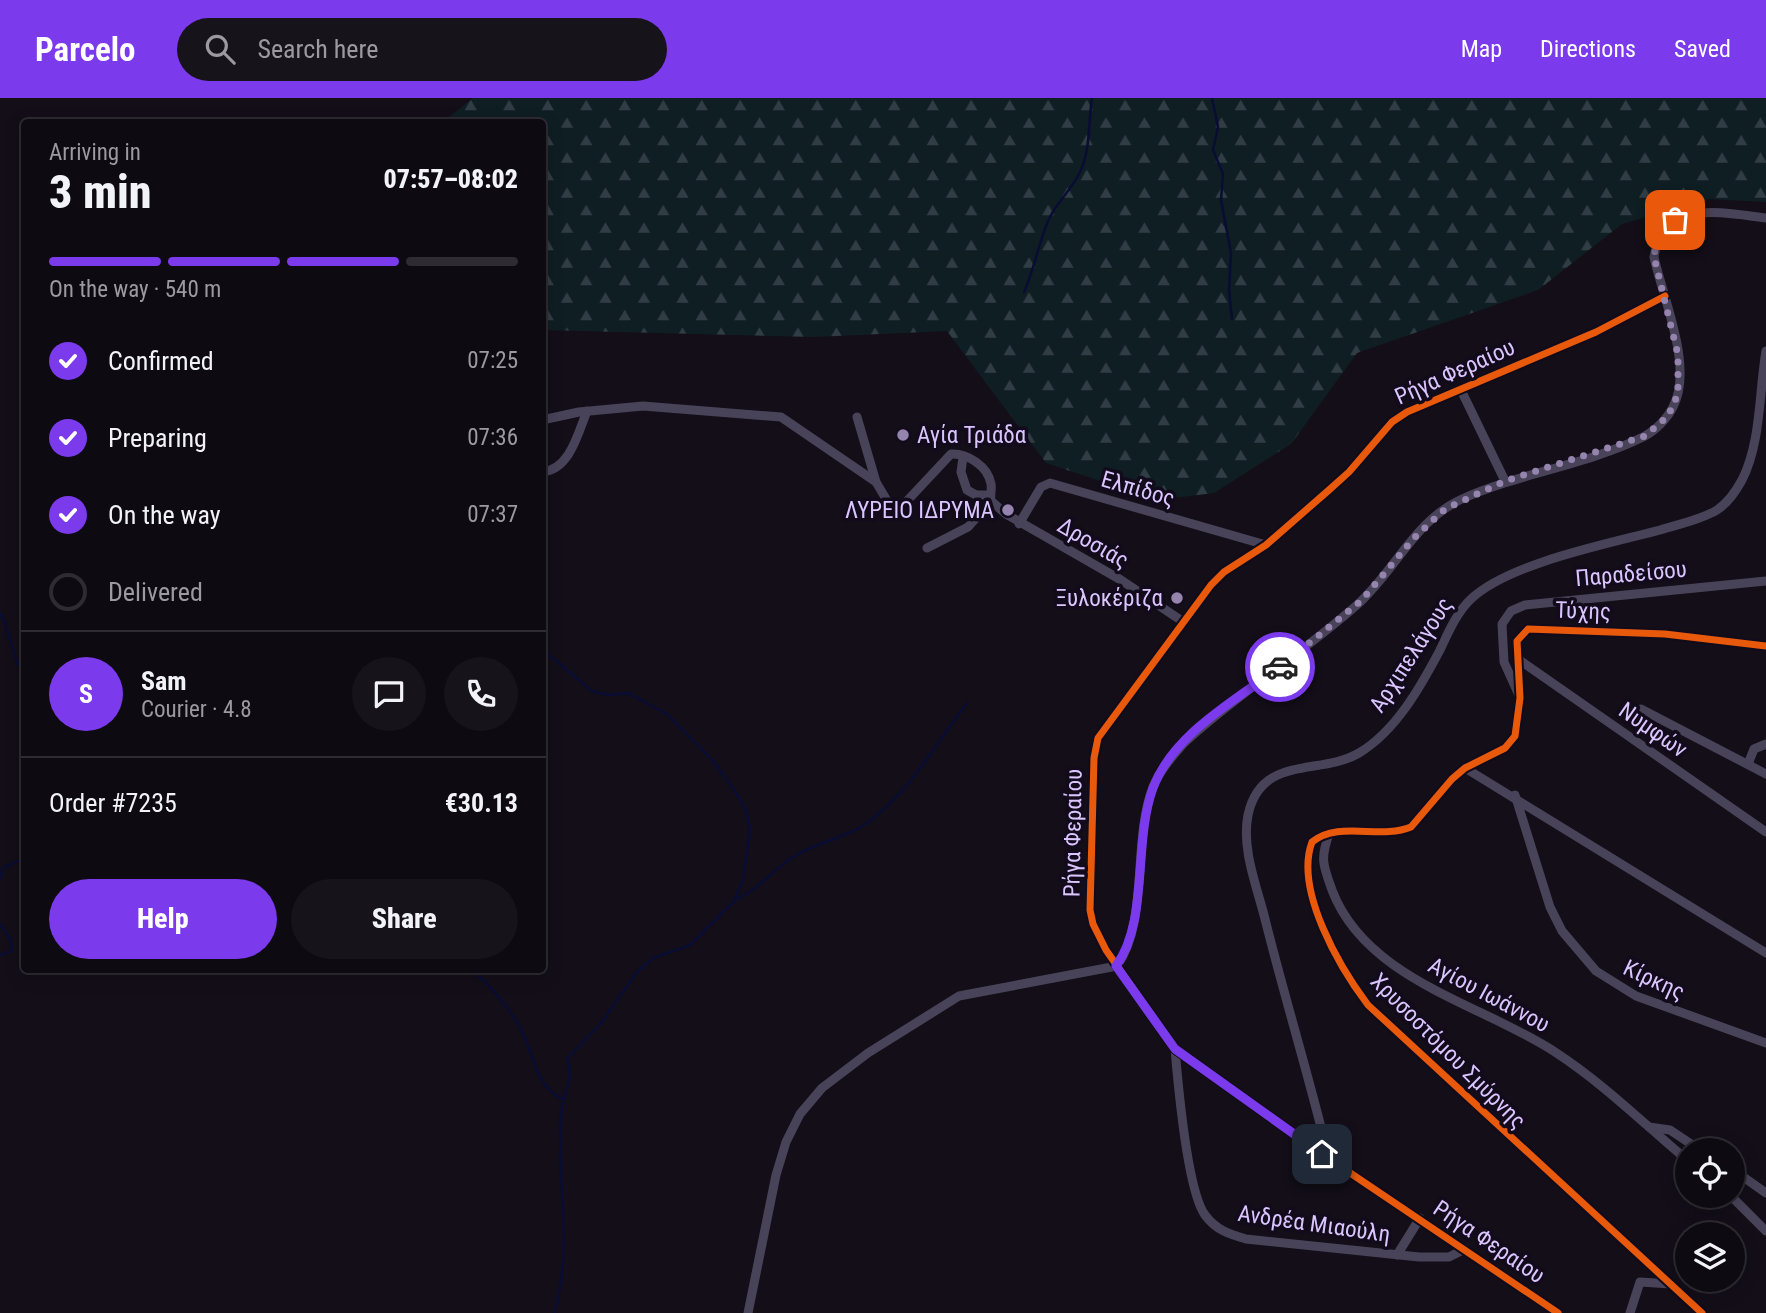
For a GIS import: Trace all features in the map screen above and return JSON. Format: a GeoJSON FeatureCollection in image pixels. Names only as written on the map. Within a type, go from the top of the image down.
{"type":"FeatureCollection","features":[{"type":"Feature","properties":{"kind":"street"},"geometry":{"type":"LineString","coordinates":[[748,1313],[776,1175],[786,1142],[800,1114],[822,1088],[868,1053],[959,996],[1116,966],[1132,939],[1145,821],[1152,789],[1164,767],[1201,727],[1361,601],[1432,518],[1461,499],[1505,481],[1645,436],[1668,416],[1678,394],[1678,355],[1654,257],[1656,244],[1675,220],[1702,212],[1765,220]]}},
{"type":"Feature","properties":{"kind":"street","name":"Ρήγα Φεραίου"},"geometry":{"type":"LineString","coordinates":[[1558,1313],[1322,1154],[1175,1049],[1116,966],[1093,924],[1090,910],[1095,746],[1182,621],[1224,572],[1266,545],[1349,472],[1392,422],[1407,412],[1596,332],[1665,296]]}},
{"type":"Feature","properties":{"kind":"street","name":"Αρχιπελάγους"},"geometry":{"type":"LineString","coordinates":[[1322,1154],[1323,1135],[1289,1018],[1248,855],[1248,817],[1252,801],[1279,773],[1303,765],[1343,761],[1382,735],[1403,710],[1469,600],[1490,583],[1520,570],[1684,523],[1718,509],[1734,494],[1744,477],[1756,427],[1766,351]]}},
{"type":"Feature","properties":{"kind":"street"},"geometry":{"type":"LineString","coordinates":[[1461,390],[1505,481]]}},
{"type":"Feature","properties":{"kind":"street"},"geometry":{"type":"LineString","coordinates":[[546,419],[587,411],[643,406],[781,417],[876,482]]}},
{"type":"Feature","properties":{"kind":"street"},"geometry":{"type":"LineString","coordinates":[[546,471],[556,469],[564,462],[587,411]]}},
{"type":"Feature","properties":{"kind":"street"},"geometry":{"type":"LineString","coordinates":[[857,417],[876,482],[889,503],[899,506],[951,454],[985,468],[992,485],[990,498],[968,527],[927,548]]}},
{"type":"Feature","properties":{"kind":"street","name":"Δροσιάς"},"geometry":{"type":"LineString","coordinates":[[963,457],[961,472],[967,490],[990,498],[1019,524],[1121,580],[1182,621]]}},
{"type":"Feature","properties":{"kind":"street","name":"Ελπίδος"},"geometry":{"type":"LineString","coordinates":[[1019,524],[1041,487],[1050,483],[1266,545]]}},
{"type":"Feature","properties":{"kind":"street","name":"Παραδείσου"},"geometry":{"type":"LineString","coordinates":[[1520,698],[1508,676],[1502,640],[1502,624],[1511,611],[1535,602],[1595,599],[1766,581]]}},
{"type":"Feature","properties":{"kind":"street","name":"Τύχης"},"geometry":{"type":"LineString","coordinates":[[1465,768],[1505,748],[1515,736],[1520,698],[1517,641],[1528,629],[1665,634],[1766,646]]}},
{"type":"Feature","properties":{"kind":"street","name":"Νυμφών"},"geometry":{"type":"LineString","coordinates":[[1518,659],[1766,832]]}},
{"type":"Feature","properties":{"kind":"street"},"geometry":{"type":"LineString","coordinates":[[1641,709],[1766,774]]}},
{"type":"Feature","properties":{"kind":"street"},"geometry":{"type":"LineString","coordinates":[[1748,764],[1754,749],[1764,744]]}},
{"type":"Feature","properties":{"kind":"street"},"geometry":{"type":"LineString","coordinates":[[1328,834],[1399,832],[1411,827],[1465,768],[1515,795],[1766,953]]}},
{"type":"Feature","properties":{"kind":"street","name":"Κίρκης"},"geometry":{"type":"LineString","coordinates":[[1515,795],[1550,907],[1562,931],[1588,963],[1610,982],[1636,996],[1766,1043]]}},
{"type":"Feature","properties":{"kind":"street","name":"Αγίου Ιωάννου"},"geometry":{"type":"LineString","coordinates":[[1328,834],[1322,860],[1336,901],[1360,935],[1377,951],[1416,978],[1553,1051],[1609,1090],[1675,1150]]}},
{"type":"Feature","properties":{"kind":"street","name":"Χρυσοστόμου Σμύρνης"},"geometry":{"type":"LineString","coordinates":[[1328,834],[1312,842],[1308,857],[1313,893],[1341,967],[1368,1005],[1553,1179],[1702,1313]]}},
{"type":"Feature","properties":{"kind":"street","name":"Ανδρέα Μιαούλη"},"geometry":{"type":"LineString","coordinates":[[1175,1049],[1198,1201],[1203,1212],[1219,1230],[1246,1239],[1396,1255],[1449,1257],[1465,1249]]}},
{"type":"Feature","properties":{"kind":"street"},"geometry":{"type":"LineString","coordinates":[[1649,1127],[1670,1130],[1682,1138]]}},
{"type":"Feature","properties":{"kind":"street"},"geometry":{"type":"LineString","coordinates":[[1745,1178],[1766,1193]]}},
{"type":"Feature","properties":{"kind":"street"},"geometry":{"type":"LineString","coordinates":[[1743,1208],[1766,1231]]}},
{"type":"Feature","properties":{"kind":"street"},"geometry":{"type":"LineString","coordinates":[[1396,1255],[1420,1218]]}},
{"type":"Feature","properties":{"kind":"street"},"geometry":{"type":"LineString","coordinates":[[1630,1313],[1640,1282],[1650,1280],[1671,1284]]}},
{"type":"Feature","properties":{"kind":"green space"},"geometry":{"type":"Polygon","coordinates":[[[473,98],[1766,98],[1766,202],[1709,199],[1622,224],[1538,290],[1357,353],[1291,444],[1214,493],[1157,500],[1046,463],[947,331],[814,337],[546,330],[546,119],[447,119],[473,98]]]}},
{"type":"Feature","properties":{"kind":"waterway"},"geometry":{"type":"LineString","coordinates":[[1024,292],[1049,219],[1083,165],[1092,98]]}},
{"type":"Feature","properties":{"kind":"waterway"},"geometry":{"type":"LineString","coordinates":[[1212,98],[1218,127],[1213,150],[1223,174],[1221,200],[1231,253],[1229,290],[1232,319]]}},
{"type":"Feature","properties":{"kind":"waterway"},"geometry":{"type":"LineString","coordinates":[[0,613],[21,668]]}},
{"type":"Feature","properties":{"kind":"waterway"},"geometry":{"type":"LineString","coordinates":[[546,652],[592,691],[609,695],[628,693],[667,714],[712,760],[733,788],[746,810],[750,829],[743,879],[734,901],[690,945],[653,958],[637,972],[601,1023],[567,1059],[570,1074],[562,1107],[560,1140],[563,1264],[554,1313]]}},
{"type":"Feature","properties":{"kind":"waterway"},"geometry":{"type":"LineString","coordinates":[[735,900],[795,856],[856,830],[880,813],[908,784],[967,703]]}},
{"type":"Feature","properties":{"kind":"waterway"},"geometry":{"type":"LineString","coordinates":[[0,879],[3,868],[21,859]]}},
{"type":"Feature","properties":{"kind":"waterway"},"geometry":{"type":"LineString","coordinates":[[0,924],[11,940],[12,951],[0,955]]}},
{"type":"Feature","properties":{"kind":"waterway"},"geometry":{"type":"LineString","coordinates":[[476,973],[498,996],[519,1025],[546,1086],[563,1099]]}},
{"type":"Feature","properties":{"kind":"cycle path"},"geometry":{"type":"LineString","coordinates":[[1558,1313],[1322,1154],[1175,1049],[1106,950],[1093,924],[1090,910],[1094,758],[1098,738],[1211,585],[1224,572],[1266,545],[1349,472],[1392,422],[1407,412],[1596,332],[1665,296]]}},
{"type":"Feature","properties":{"kind":"cycle path"},"geometry":{"type":"LineString","coordinates":[[1702,1313],[1368,1005],[1345,971],[1323,928],[1309,883],[1308,861],[1312,842],[1334,832],[1386,832],[1411,827],[1452,779],[1465,768],[1505,748],[1515,736],[1520,698],[1517,641],[1528,629],[1665,634],[1766,646]]}},
{"type":"Feature","properties":{"kind":"way so far"},"geometry":{"type":"LineString","coordinates":[[1280,667],[1361,601],[1432,518],[1445,509],[1461,499],[1505,481],[1645,436],[1668,416],[1678,394],[1678,355],[1654,257],[1656,244],[1675,220]]}},
{"type":"Feature","properties":{"kind":"place","name":"Αγία Τριάδα"},"geometry":{"type":"Point","coordinates":[903,435]}},
{"type":"Feature","properties":{"kind":"place","name":"ΛΥΡΕΙΟ ΙΔΡΥΜΑ"},"geometry":{"type":"Point","coordinates":[1008,510]}},
{"type":"Feature","properties":{"kind":"place","name":"Ξυλοκέριζα"},"geometry":{"type":"Point","coordinates":[1177,598]}},
{"type":"Feature","properties":{"kind":"route"},"geometry":{"type":"LineString","coordinates":[[1280,667],[1201,727],[1184,743],[1158,776],[1152,789],[1145,821],[1132,939],[1116,966],[1175,1049],[1322,1154]]}}]}
